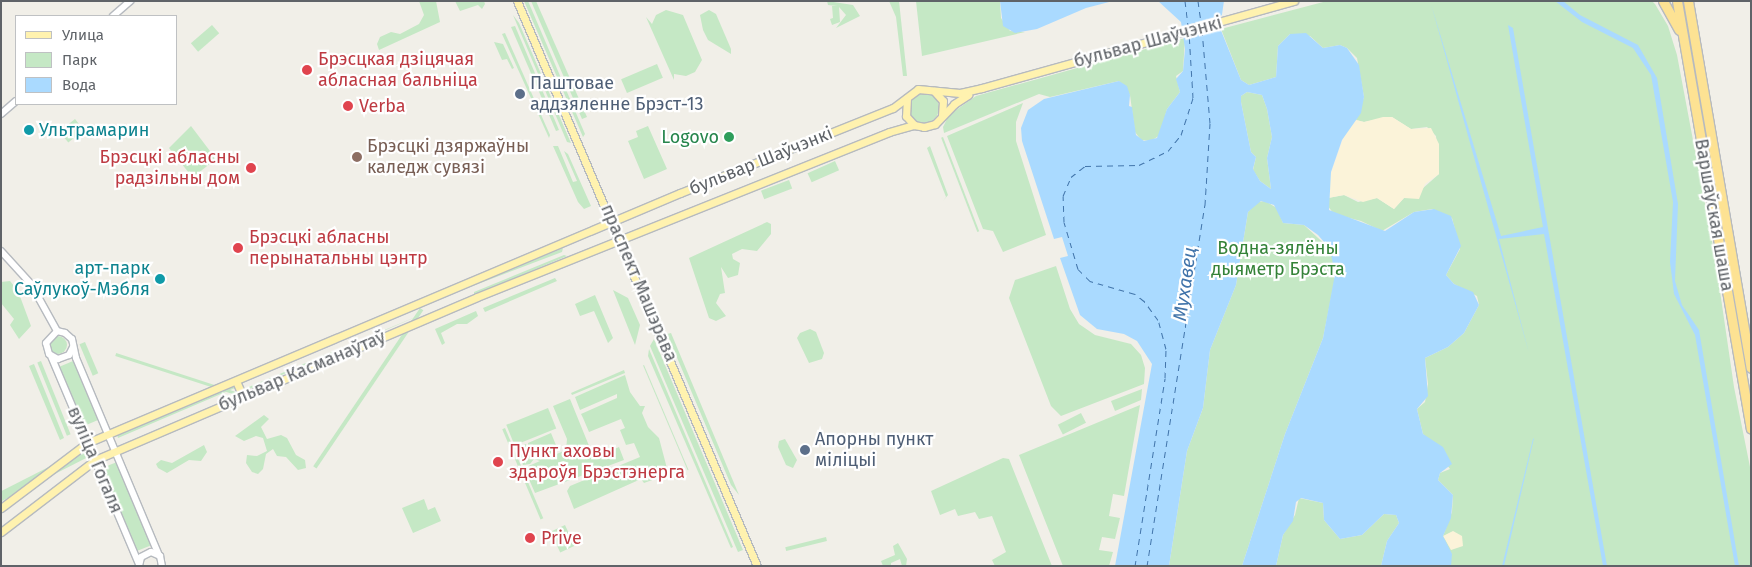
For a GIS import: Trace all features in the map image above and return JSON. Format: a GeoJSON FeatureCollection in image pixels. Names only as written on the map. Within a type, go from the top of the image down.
{"type":"FeatureCollection","features":[{"type":"Feature","properties":{"kind":"highway"},"geometry":{"type":"LineString","coordinates":[[1663,1],[1678,26],[1694,69]]}},
{"type":"Feature","properties":{"kind":"highway","name":"Варшаўская шаша"},"geometry":{"type":"LineString","coordinates":[[1677,1],[1694,69],[1751,368]]}},
{"type":"Feature","properties":{"kind":"highway","name":"Варшаўская шаша"},"geometry":{"type":"LineString","coordinates":[[1688,1],[1694,69],[1751,429]]}},
{"type":"Feature","properties":{"kind":"main road","name":"праспект Машэрава"},"geometry":{"type":"LineString","coordinates":[[517,1],[613,222],[757,566]]}},
{"type":"Feature","properties":{"kind":"main road","name":"бульвар Шаўчэнкі"},"geometry":{"type":"LineString","coordinates":[[613,222],[893,108],[918,89],[960,93],[982,88],[1294,1]]}},
{"type":"Feature","properties":{"kind":"main road","name":"бульвар Шаўчэнкі"},"geometry":{"type":"LineString","coordinates":[[621,241],[889,132],[914,125],[930,126],[962,97],[982,88]]}},
{"type":"Feature","properties":{"kind":"main road"},"geometry":{"type":"LineString","coordinates":[[934,90],[943,101],[942,115]]}},
{"type":"Feature","properties":{"kind":"main road"},"geometry":{"type":"LineString","coordinates":[[907,98],[905,110],[914,125]]}},
{"type":"Feature","properties":{"kind":"main road","name":"бульвар Касманаўтаў"},"geometry":{"type":"LineString","coordinates":[[1,508],[87,442],[613,222]]}},
{"type":"Feature","properties":{"kind":"main road","name":"бульвар Касманаўтаў"},"geometry":{"type":"LineString","coordinates":[[1,532],[94,460],[437,314],[621,241]]}},
{"type":"Feature","properties":{"kind":"main road"},"geometry":{"type":"LineString","coordinates":[[431,299],[431,308],[437,314]]}},
{"type":"Feature","properties":{"kind":"main road"},"geometry":{"type":"LineString","coordinates":[[419,304],[426,310],[426,319]]}},
{"type":"Feature","properties":{"kind":"main road"},"geometry":{"type":"LineString","coordinates":[[236,381],[243,396]]}},
{"type":"Feature","properties":{"kind":"street"},"geometry":{"type":"LineString","coordinates":[[114,15],[130,1]]}},
{"type":"Feature","properties":{"kind":"street"},"geometry":{"type":"LineString","coordinates":[[1,114],[15,102]]}},
{"type":"Feature","properties":{"kind":"street","name":"вуліца Гогаля"},"geometry":{"type":"LineString","coordinates":[[1,251],[31,284],[50,324],[57,331],[70,336],[162,566]]}},
{"type":"Feature","properties":{"kind":"street","name":"вуліца Гогаля"},"geometry":{"type":"LineString","coordinates":[[50,324],[50,335],[46,346],[139,565]]}},
{"type":"Feature","properties":{"kind":"street"},"geometry":{"type":"LineString","coordinates":[[50,335],[57,331]]}},
{"type":"Feature","properties":{"kind":"street"},"geometry":{"type":"LineString","coordinates":[[51,356],[66,357],[73,347]]}},
{"type":"Feature","properties":{"kind":"street"},"geometry":{"type":"LineString","coordinates":[[139,565],[141,557],[147,552],[158,555]]}},
{"type":"Feature","properties":{"kind":"green space"},"geometry":{"type":"Polygon","coordinates":[[[419,1],[436,1],[440,22],[379,50],[377,44],[380,37],[391,32],[400,34],[419,24],[424,15],[419,1]]]}},
{"type":"Feature","properties":{"kind":"green space"},"geometry":{"type":"Polygon","coordinates":[[[455,1],[484,1],[485,4],[482,9],[478,5],[460,11],[455,1]]]}},
{"type":"Feature","properties":{"kind":"green space"},"geometry":{"type":"Polygon","coordinates":[[[524,1],[528,1],[585,134],[583,137],[524,1]]]}},
{"type":"Feature","properties":{"kind":"green space"},"geometry":{"type":"Polygon","coordinates":[[[531,1],[536,1],[587,117],[582,119],[531,1]]]}},
{"type":"Feature","properties":{"kind":"green space"},"geometry":{"type":"Polygon","coordinates":[[[827,1],[853,5],[860,16],[836,28],[846,15],[839,7],[840,22],[832,25],[830,19],[833,18],[832,6],[837,6],[828,5],[827,1]]]}},
{"type":"Feature","properties":{"kind":"green space"},"geometry":{"type":"Polygon","coordinates":[[[889,1],[899,1],[907,76],[903,76],[896,17],[889,1]]]}},
{"type":"Feature","properties":{"kind":"green space"},"geometry":{"type":"Polygon","coordinates":[[[916,1],[1000,1],[1001,18],[1010,31],[1025,32],[922,56],[916,1]]]}},
{"type":"Feature","properties":{"kind":"green space"},"geometry":{"type":"Polygon","coordinates":[[[1327,1],[1652,1],[1655,4],[1668,26],[1677,55],[1715,257],[1734,387],[1751,472],[1751,566],[1451,566],[1443,536],[1452,512],[1453,495],[1438,480],[1440,473],[1450,469],[1423,434],[1417,409],[1425,402],[1428,384],[1425,358],[1448,347],[1464,333],[1479,305],[1477,296],[1454,284],[1446,275],[1460,249],[1452,218],[1432,209],[1414,212],[1382,231],[1361,221],[1334,214],[1327,205],[1328,198],[1344,195],[1358,202],[1377,198],[1394,209],[1404,198],[1422,189],[1439,174],[1436,136],[1427,127],[1411,129],[1392,117],[1364,122],[1356,120],[1364,97],[1357,58],[1347,48],[1340,45],[1323,48],[1310,36],[1290,34],[1278,46],[1276,77],[1249,85],[1241,80],[1221,29],[1327,1]]]}},
{"type":"Feature","properties":{"kind":"green space"},"geometry":{"type":"Polygon","coordinates":[[[666,10],[683,15],[702,60],[695,72],[686,76],[674,74],[674,80],[646,17],[652,24],[656,15],[666,10]]]}},
{"type":"Feature","properties":{"kind":"green space"},"geometry":{"type":"Polygon","coordinates":[[[709,10],[716,14],[731,49],[731,54],[708,40],[703,30],[700,15],[709,10]]]}},
{"type":"Feature","properties":{"kind":"green space"},"geometry":{"type":"Polygon","coordinates":[[[513,15],[519,23],[571,143],[567,142],[513,15]]]}},
{"type":"Feature","properties":{"kind":"green space"},"geometry":{"type":"Polygon","coordinates":[[[212,25],[219,33],[198,52],[191,43],[212,25]]]}},
{"type":"Feature","properties":{"kind":"green space"},"geometry":{"type":"Polygon","coordinates":[[[515,26],[559,130],[556,131],[511,27],[515,26]]]}},
{"type":"Feature","properties":{"kind":"green space"},"geometry":{"type":"Polygon","coordinates":[[[505,33],[550,135],[549,138],[502,34],[505,33]]]}},
{"type":"Feature","properties":{"kind":"green space"},"geometry":{"type":"Polygon","coordinates":[[[1185,38],[1183,71],[1176,76],[1180,92],[1167,109],[1160,135],[1151,141],[1141,140],[1135,132],[1130,95],[1119,81],[1050,97],[1039,94],[944,133],[943,127],[949,115],[976,96],[1185,38]]]}},
{"type":"Feature","properties":{"kind":"green space"},"geometry":{"type":"Polygon","coordinates":[[[494,42],[503,44],[514,68],[512,69],[507,59],[502,60],[494,42]]]}},
{"type":"Feature","properties":{"kind":"green space"},"geometry":{"type":"Polygon","coordinates":[[[657,64],[663,78],[627,93],[621,79],[657,64]]]}},
{"type":"Feature","properties":{"kind":"green space"},"geometry":{"type":"Polygon","coordinates":[[[1247,92],[1262,95],[1267,109],[1272,137],[1267,158],[1271,189],[1260,181],[1253,170],[1256,157],[1251,152],[1241,102],[1241,96],[1247,92]]]}},
{"type":"Feature","properties":{"kind":"green space"},"geometry":{"type":"Polygon","coordinates":[[[924,93],[935,97],[939,108],[935,119],[924,123],[913,119],[909,108],[913,97],[924,93]]]}},
{"type":"Feature","properties":{"kind":"green space"},"geometry":{"type":"Polygon","coordinates":[[[1023,103],[1016,122],[1016,141],[1046,235],[1003,252],[993,231],[983,229],[947,136],[1023,103]]]}},
{"type":"Feature","properties":{"kind":"green space"},"geometry":{"type":"Polygon","coordinates":[[[75,119],[84,130],[68,142],[59,132],[75,119]]]}},
{"type":"Feature","properties":{"kind":"green space"},"geometry":{"type":"Polygon","coordinates":[[[191,126],[216,159],[197,174],[189,173],[169,148],[191,126]]]}},
{"type":"Feature","properties":{"kind":"green space"},"geometry":{"type":"Polygon","coordinates":[[[648,126],[667,169],[644,179],[628,141],[638,137],[636,131],[648,126]]]}},
{"type":"Feature","properties":{"kind":"green space"},"geometry":{"type":"Polygon","coordinates":[[[943,137],[979,231],[977,232],[941,138],[943,137]]]}},
{"type":"Feature","properties":{"kind":"green space"},"geometry":{"type":"Polygon","coordinates":[[[553,146],[558,146],[573,182],[577,181],[564,151],[568,154],[591,206],[584,209],[578,202],[553,146]]]}},
{"type":"Feature","properties":{"kind":"green space"},"geometry":{"type":"Polygon","coordinates":[[[930,146],[948,195],[943,201],[946,197],[927,148],[930,146]]]}},
{"type":"Feature","properties":{"kind":"green space"},"geometry":{"type":"Polygon","coordinates":[[[835,161],[839,170],[812,182],[808,173],[835,161]]]}},
{"type":"Feature","properties":{"kind":"green space"},"geometry":{"type":"Polygon","coordinates":[[[789,180],[792,188],[764,199],[761,191],[789,180]]]}},
{"type":"Feature","properties":{"kind":"green space","name":"Водна-зялёны дыяметр Брэста"},"geometry":{"type":"Polygon","coordinates":[[[1265,201],[1277,208],[1283,223],[1304,225],[1330,249],[1335,265],[1334,283],[1323,338],[1285,434],[1242,566],[1169,566],[1187,451],[1203,408],[1210,350],[1236,285],[1248,212],[1257,202],[1265,201]]]}},
{"type":"Feature","properties":{"kind":"green space"},"geometry":{"type":"Polygon","coordinates":[[[767,222],[771,224],[771,234],[757,251],[742,249],[732,254],[733,259],[740,263],[738,275],[728,278],[721,267],[725,293],[720,294],[716,303],[726,316],[716,321],[709,318],[689,258],[767,222]]]}},
{"type":"Feature","properties":{"kind":"green space"},"geometry":{"type":"Polygon","coordinates":[[[563,248],[562,252],[470,287],[563,248]]]}},
{"type":"Feature","properties":{"kind":"green space"},"geometry":{"type":"Polygon","coordinates":[[[564,255],[567,256],[474,295],[474,292],[564,255]]]}},
{"type":"Feature","properties":{"kind":"green space"},"geometry":{"type":"Polygon","coordinates":[[[1056,266],[1070,309],[1079,324],[1095,335],[1131,344],[1141,355],[1145,368],[1144,384],[1061,416],[1051,406],[1009,298],[1015,280],[1056,266]]]}},
{"type":"Feature","properties":{"kind":"green space"},"geometry":{"type":"Polygon","coordinates":[[[555,278],[557,281],[485,312],[483,308],[555,278]]]}},
{"type":"Feature","properties":{"kind":"green space"},"geometry":{"type":"Polygon","coordinates":[[[10,281],[18,291],[31,326],[19,339],[10,325],[14,319],[1,303],[1,282],[10,281]]]}},
{"type":"Feature","properties":{"kind":"green space"},"geometry":{"type":"Polygon","coordinates":[[[613,290],[628,298],[640,325],[635,345],[613,290]]]}},
{"type":"Feature","properties":{"kind":"green space"},"geometry":{"type":"Polygon","coordinates":[[[595,295],[613,338],[608,343],[594,311],[580,316],[575,304],[595,295]]]}},
{"type":"Feature","properties":{"kind":"green space"},"geometry":{"type":"Polygon","coordinates":[[[420,308],[423,310],[317,469],[313,466],[420,308]]]}},
{"type":"Feature","properties":{"kind":"green space"},"geometry":{"type":"Polygon","coordinates":[[[476,311],[478,316],[467,324],[457,324],[441,333],[445,343],[442,345],[435,329],[476,311]]]}},
{"type":"Feature","properties":{"kind":"green space"},"geometry":{"type":"Polygon","coordinates":[[[425,313],[247,390],[244,389],[425,313]]]}},
{"type":"Feature","properties":{"kind":"green space"},"geometry":{"type":"Polygon","coordinates":[[[810,329],[816,332],[824,353],[822,359],[809,363],[797,338],[800,333],[810,329]]]}},
{"type":"Feature","properties":{"kind":"green space"},"geometry":{"type":"Polygon","coordinates":[[[671,333],[739,495],[731,485],[667,334],[671,333]]]}},
{"type":"Feature","properties":{"kind":"green space"},"geometry":{"type":"Polygon","coordinates":[[[58,336],[64,339],[67,345],[64,351],[58,354],[52,351],[49,345],[52,339],[58,336]]]}},
{"type":"Feature","properties":{"kind":"green space"},"geometry":{"type":"Polygon","coordinates":[[[654,339],[743,550],[738,552],[650,346],[654,339]]]}},
{"type":"Feature","properties":{"kind":"green space"},"geometry":{"type":"Polygon","coordinates":[[[85,342],[98,373],[93,376],[79,344],[85,342]]]}},
{"type":"Feature","properties":{"kind":"green space"},"geometry":{"type":"Polygon","coordinates":[[[649,349],[733,547],[731,548],[648,356],[649,349]]]}},
{"type":"Feature","properties":{"kind":"green space"},"geometry":{"type":"Polygon","coordinates":[[[116,353],[236,392],[235,395],[115,356],[116,353]]]}},
{"type":"Feature","properties":{"kind":"green space"},"geometry":{"type":"Polygon","coordinates":[[[41,361],[71,434],[67,436],[37,362],[41,361]]]}},
{"type":"Feature","properties":{"kind":"green space"},"geometry":{"type":"Polygon","coordinates":[[[73,361],[98,420],[83,426],[58,367],[73,361]]]}},
{"type":"Feature","properties":{"kind":"green space"},"geometry":{"type":"Polygon","coordinates":[[[34,364],[64,438],[60,440],[29,366],[34,364]]]}},
{"type":"Feature","properties":{"kind":"green space"},"geometry":{"type":"Polygon","coordinates":[[[644,365],[689,470],[688,470],[644,365]]]}},
{"type":"Feature","properties":{"kind":"green space"},"geometry":{"type":"Polygon","coordinates":[[[624,370],[625,373],[572,395],[571,393],[624,370]]]}},
{"type":"Feature","properties":{"kind":"green space"},"geometry":{"type":"Polygon","coordinates":[[[625,375],[630,392],[640,406],[645,406],[642,413],[648,427],[659,438],[669,476],[660,470],[655,479],[644,483],[641,479],[574,509],[567,491],[570,486],[640,457],[634,443],[626,445],[620,430],[625,428],[621,419],[589,432],[581,414],[617,398],[617,394],[580,410],[575,397],[625,375]]]}},
{"type":"Feature","properties":{"kind":"green space"},"geometry":{"type":"Polygon","coordinates":[[[233,386],[235,388],[118,438],[117,435],[233,386]]]}},
{"type":"Feature","properties":{"kind":"green space"},"geometry":{"type":"Polygon","coordinates":[[[1142,389],[1141,400],[1115,411],[1111,401],[1142,389]]]}},
{"type":"Feature","properties":{"kind":"green space"},"geometry":{"type":"Polygon","coordinates":[[[570,399],[594,458],[619,447],[624,460],[535,493],[524,468],[540,461],[534,459],[530,464],[523,465],[516,448],[526,444],[529,450],[528,443],[551,433],[558,450],[545,459],[566,450],[567,439],[553,406],[570,399]]]}},
{"type":"Feature","properties":{"kind":"green space"},"geometry":{"type":"Polygon","coordinates":[[[1140,405],[1124,496],[1113,494],[1109,516],[1120,518],[1115,539],[1102,537],[1099,550],[1113,552],[1109,566],[1063,566],[1019,455],[1140,405]]]}},
{"type":"Feature","properties":{"kind":"green space"},"geometry":{"type":"Polygon","coordinates":[[[548,408],[556,428],[515,445],[506,425],[548,408]]]}},
{"type":"Feature","properties":{"kind":"green space"},"geometry":{"type":"Polygon","coordinates":[[[1081,413],[1086,423],[1063,435],[1058,425],[1081,413]]]}},
{"type":"Feature","properties":{"kind":"green space"},"geometry":{"type":"Polygon","coordinates":[[[264,415],[269,419],[261,427],[267,439],[281,435],[287,438],[296,455],[305,460],[306,468],[298,470],[286,457],[277,456],[273,449],[266,454],[263,469],[258,474],[252,472],[246,463],[247,455],[257,456],[267,451],[263,438],[256,436],[244,441],[235,436],[264,415]]]}},
{"type":"Feature","properties":{"kind":"green space"},"geometry":{"type":"Polygon","coordinates":[[[505,428],[543,518],[541,519],[502,429],[505,428]]]}},
{"type":"Feature","properties":{"kind":"green space"},"geometry":{"type":"Polygon","coordinates":[[[785,439],[797,460],[793,468],[786,465],[778,447],[779,441],[785,439]]]}},
{"type":"Feature","properties":{"kind":"green space"},"geometry":{"type":"Polygon","coordinates":[[[204,445],[207,452],[201,461],[189,460],[167,473],[158,468],[156,464],[161,460],[172,463],[204,445]]]}},
{"type":"Feature","properties":{"kind":"green space"},"geometry":{"type":"Polygon","coordinates":[[[84,449],[88,457],[1,501],[1,491],[84,449]]]}},
{"type":"Feature","properties":{"kind":"green space"},"geometry":{"type":"Polygon","coordinates":[[[1003,458],[1009,459],[1052,566],[995,566],[992,560],[1006,552],[992,516],[979,519],[975,512],[958,516],[955,509],[940,515],[931,491],[1003,458]]]}},
{"type":"Feature","properties":{"kind":"green space"},"geometry":{"type":"Polygon","coordinates":[[[117,462],[151,545],[135,552],[101,468],[117,462]]]}},
{"type":"Feature","properties":{"kind":"green space"},"geometry":{"type":"Polygon","coordinates":[[[1299,498],[1323,503],[1324,520],[1340,539],[1362,535],[1384,514],[1396,515],[1399,523],[1387,541],[1381,566],[1276,566],[1283,535],[1295,515],[1299,498]]]}},
{"type":"Feature","properties":{"kind":"green space"},"geometry":{"type":"Polygon","coordinates":[[[424,499],[428,510],[435,507],[441,521],[413,533],[402,508],[424,499]]]}},
{"type":"Feature","properties":{"kind":"green space"},"geometry":{"type":"Polygon","coordinates":[[[565,525],[575,546],[560,553],[550,532],[565,525]]]}},
{"type":"Feature","properties":{"kind":"green space"},"geometry":{"type":"Polygon","coordinates":[[[826,537],[827,541],[786,551],[785,547],[826,537]]]}},
{"type":"Feature","properties":{"kind":"green space"},"geometry":{"type":"Polygon","coordinates":[[[898,543],[907,559],[906,566],[902,566],[900,559],[891,563],[891,566],[883,566],[881,561],[895,555],[893,546],[898,543]]]}},
{"type":"Feature","properties":{"kind":"sand"},"geometry":{"type":"Polygon","coordinates":[[[1383,117],[1392,117],[1411,129],[1431,128],[1439,144],[1439,174],[1425,184],[1419,199],[1404,198],[1394,209],[1377,198],[1363,202],[1344,195],[1328,198],[1330,176],[1344,136],[1356,120],[1364,122],[1383,117]]]}},
{"type":"Feature","properties":{"kind":"sand"},"geometry":{"type":"Polygon","coordinates":[[[1453,531],[1462,536],[1463,546],[1451,550],[1443,536],[1453,531]]]}},
{"type":"Feature","properties":{"kind":"water"},"geometry":{"type":"Polygon","coordinates":[[[1000,1],[1113,1],[1086,8],[1037,29],[1015,33],[1003,26],[1000,1]]]}},
{"type":"Feature","properties":{"kind":"water","name":"Мухавец"},"geometry":{"type":"Polygon","coordinates":[[[1158,1],[1224,1],[1220,28],[1241,80],[1249,85],[1276,77],[1278,46],[1290,34],[1306,33],[1323,48],[1340,45],[1347,48],[1359,65],[1364,97],[1361,113],[1342,140],[1331,172],[1329,210],[1385,231],[1414,212],[1434,209],[1451,216],[1461,246],[1446,275],[1454,284],[1473,292],[1479,305],[1464,333],[1448,347],[1425,358],[1428,396],[1417,409],[1423,434],[1443,447],[1452,464],[1440,473],[1438,480],[1453,495],[1451,518],[1443,536],[1452,554],[1451,566],[1381,566],[1387,541],[1399,523],[1396,515],[1384,514],[1362,535],[1340,539],[1324,520],[1323,503],[1301,498],[1296,502],[1293,521],[1283,535],[1276,566],[1242,566],[1285,434],[1323,338],[1335,274],[1330,249],[1318,235],[1304,225],[1283,223],[1274,205],[1261,201],[1248,212],[1236,285],[1210,350],[1203,408],[1187,451],[1169,566],[1115,566],[1152,364],[1137,341],[1124,334],[1097,329],[1080,315],[1060,258],[1068,256],[1062,237],[1054,239],[1022,141],[1021,128],[1028,110],[1044,99],[1119,81],[1127,86],[1130,95],[1129,106],[1132,107],[1136,135],[1144,141],[1157,138],[1167,109],[1180,92],[1176,79],[1183,71],[1185,49],[1181,22],[1158,1]],[[1247,92],[1241,96],[1241,102],[1251,152],[1256,157],[1253,169],[1260,181],[1271,189],[1267,158],[1272,137],[1267,109],[1262,95],[1247,92]]]}},
{"type":"Feature","properties":{"kind":"water"},"geometry":{"type":"Polygon","coordinates":[[[1555,1],[1563,1],[1580,15],[1638,45],[1657,78],[1678,204],[1675,281],[1682,305],[1699,330],[1739,566],[1735,566],[1695,335],[1674,294],[1670,262],[1673,202],[1651,75],[1633,48],[1582,22],[1555,1]]]}},
{"type":"Feature","properties":{"kind":"water"},"geometry":{"type":"Polygon","coordinates":[[[1431,4],[1501,236],[1543,227],[1508,25],[1513,28],[1607,566],[1603,566],[1544,234],[1499,239],[1529,353],[1431,4]]]}},
{"type":"Feature","properties":{"kind":"water"},"geometry":{"type":"Polygon","coordinates":[[[1533,439],[1504,566],[1502,566],[1533,439]]]}},
{"type":"Feature","properties":{"kind":"pier"},"geometry":{"type":"Polygon","coordinates":[[[1223,15],[1223,28],[1182,38],[1180,27],[1223,15]]]}},
{"type":"Feature","properties":{"kind":"ferry route"},"geometry":{"type":"LineString","coordinates":[[1185,1],[1188,27]]}},
{"type":"Feature","properties":{"kind":"ferry route"},"geometry":{"type":"LineString","coordinates":[[1198,1],[1201,23]]}},
{"type":"Feature","properties":{"kind":"ferry route"},"geometry":{"type":"LineString","coordinates":[[1147,566],[1205,205],[1210,123],[1202,29]]}},
{"type":"Feature","properties":{"kind":"ferry route"},"geometry":{"type":"LineString","coordinates":[[1135,566],[1165,378],[1166,349],[1158,320],[1144,301],[1135,294],[1090,281],[1078,269],[1064,222],[1063,196],[1071,177],[1085,166],[1139,165],[1168,151],[1181,135],[1193,98],[1189,33]]}},
{"type":"Feature","properties":{"kind":"place","name":"Брэсцкая дзіцячая абласная бальніца"},"geometry":{"type":"Point","coordinates":[307,70]}},
{"type":"Feature","properties":{"kind":"place","name":"Паштовае аддзяленне Брэст-13"},"geometry":{"type":"Point","coordinates":[520,94]}},
{"type":"Feature","properties":{"kind":"place","name":"Verba"},"geometry":{"type":"Point","coordinates":[348,106]}},
{"type":"Feature","properties":{"kind":"place","name":"Ультрамарин"},"geometry":{"type":"Point","coordinates":[29,130]}},
{"type":"Feature","properties":{"kind":"place","name":"Logovo"},"geometry":{"type":"Point","coordinates":[729,137]}},
{"type":"Feature","properties":{"kind":"place","name":"Брэсцкі дзяржаўны каледж сувязі"},"geometry":{"type":"Point","coordinates":[357,157]}},
{"type":"Feature","properties":{"kind":"place","name":"Брэсцкі абласны радзільны дом"},"geometry":{"type":"Point","coordinates":[251,168]}},
{"type":"Feature","properties":{"kind":"place","name":"Брэсцкі абласны перынатальны цэнтр"},"geometry":{"type":"Point","coordinates":[238,248]}},
{"type":"Feature","properties":{"kind":"place","name":"арт-парк Саўлукоў-Мэбля"},"geometry":{"type":"Point","coordinates":[160,279]}},
{"type":"Feature","properties":{"kind":"place","name":"Апорны пункт міліцыі"},"geometry":{"type":"Point","coordinates":[805,450]}},
{"type":"Feature","properties":{"kind":"place","name":"Пункт аховы здароўя Брэстэнерга"},"geometry":{"type":"Point","coordinates":[498,462]}},
{"type":"Feature","properties":{"kind":"place","name":"Prive"},"geometry":{"type":"Point","coordinates":[530,538]}}]}
